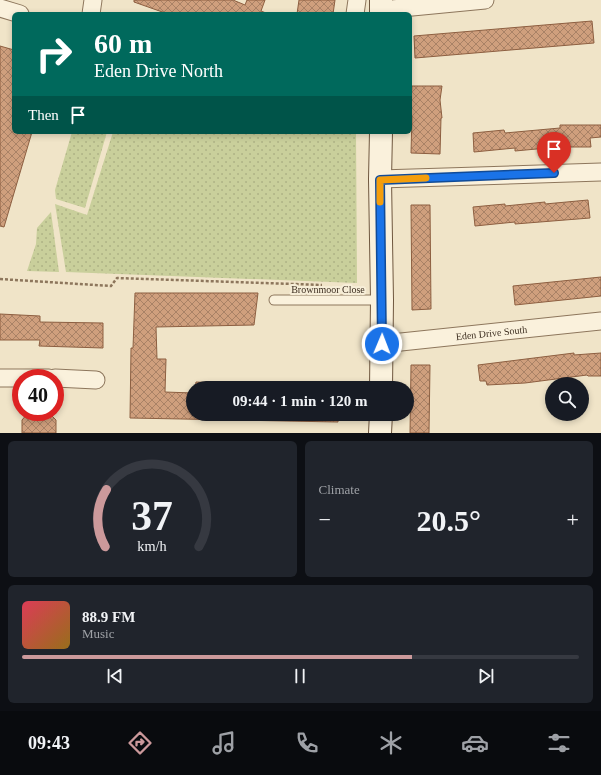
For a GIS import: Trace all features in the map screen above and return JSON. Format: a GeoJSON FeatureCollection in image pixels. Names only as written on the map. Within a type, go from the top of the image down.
{"type":"FeatureCollection","features":[{"type":"Feature","properties":{"kind":"street"},"geometry":{"type":"LineString","coordinates":[[90,12],[93,0]]}},
{"type":"Feature","properties":{"kind":"street"},"geometry":{"type":"LineString","coordinates":[[355,12],[357,0]]}},
{"type":"Feature","properties":{"kind":"street"},"geometry":{"type":"LineString","coordinates":[[381,8],[485,0]]}},
{"type":"Feature","properties":{"kind":"street"},"geometry":{"type":"LineString","coordinates":[[0,8],[13,12]]}},
{"type":"Feature","properties":{"kind":"street"},"geometry":{"type":"LineString","coordinates":[[381,134],[381,381]]}},
{"type":"Feature","properties":{"kind":"street"},"geometry":{"type":"LineString","coordinates":[[380,180],[601,172]]}},
{"type":"Feature","properties":{"kind":"street","name":"Eden Drive South"},"geometry":{"type":"LineString","coordinates":[[382,344],[601,321]]}},
{"type":"Feature","properties":{"kind":"street"},"geometry":{"type":"LineString","coordinates":[[0,378],[12,378]]}},
{"type":"Feature","properties":{"kind":"street"},"geometry":{"type":"LineString","coordinates":[[64,378],[96,380]]}},
{"type":"Feature","properties":{"kind":"street"},"geometry":{"type":"LineString","coordinates":[[380,433],[381,421]]}},
{"type":"Feature","properties":{"kind":"lane","name":"Brownmoor Close"},"geometry":{"type":"LineString","coordinates":[[274,300],[382,300]]}},
{"type":"Feature","properties":{"kind":"path"},"geometry":{"type":"LineString","coordinates":[[0,279],[111,286],[117,278],[325,285]]}},
{"type":"Feature","properties":{"kind":"green space"},"geometry":{"type":"Polygon","coordinates":[[[71,134],[106,134],[85,208],[56,199],[55,190],[71,134]]]}},
{"type":"Feature","properties":{"kind":"green space"},"geometry":{"type":"Polygon","coordinates":[[[112,134],[356,134],[357,283],[66,272],[55,204],[87,215],[112,134]]]}},
{"type":"Feature","properties":{"kind":"green space"},"geometry":{"type":"Polygon","coordinates":[[[51,212],[59,272],[27,271],[36,244],[37,228],[51,212]]]}},
{"type":"Feature","properties":{"kind":"building"},"geometry":{"type":"Polygon","coordinates":[[[134,0],[233,0],[245,5],[247,0],[265,0],[261,11],[264,12],[162,12],[134,2],[134,0]]]}},
{"type":"Feature","properties":{"kind":"building"},"geometry":{"type":"Polygon","coordinates":[[[299,0],[335,0],[333,12],[297,12],[299,0]]]}},
{"type":"Feature","properties":{"kind":"building"},"geometry":{"type":"Polygon","coordinates":[[[592,21],[594,43],[415,58],[414,36],[592,21]]]}},
{"type":"Feature","properties":{"kind":"building"},"geometry":{"type":"Polygon","coordinates":[[[0,46],[12,49],[12,134],[31,134],[4,227],[0,226],[0,46]]]}},
{"type":"Feature","properties":{"kind":"building"},"geometry":{"type":"Polygon","coordinates":[[[412,86],[442,86],[440,100],[442,118],[440,154],[411,153],[412,86]]]}},
{"type":"Feature","properties":{"kind":"building"},"geometry":{"type":"Polygon","coordinates":[[[560,125],[601,125],[601,137],[590,138],[591,147],[547,147],[515,151],[515,148],[474,152],[473,133],[504,130],[505,133],[560,128],[560,125]]]}},
{"type":"Feature","properties":{"kind":"building"},"geometry":{"type":"Polygon","coordinates":[[[588,200],[590,218],[515,224],[515,222],[475,226],[473,207],[505,204],[505,206],[545,202],[545,204],[588,200]]]}},
{"type":"Feature","properties":{"kind":"building"},"geometry":{"type":"Polygon","coordinates":[[[411,205],[430,205],[431,309],[412,310],[411,205]]]}},
{"type":"Feature","properties":{"kind":"building"},"geometry":{"type":"Polygon","coordinates":[[[601,277],[601,296],[515,305],[513,286],[601,277]]]}},
{"type":"Feature","properties":{"kind":"building"},"geometry":{"type":"Polygon","coordinates":[[[135,293],[258,293],[254,325],[156,327],[157,359],[166,359],[165,392],[186,393],[186,419],[130,418],[131,348],[133,348],[135,293]]]}},
{"type":"Feature","properties":{"kind":"building"},"geometry":{"type":"Polygon","coordinates":[[[0,314],[40,316],[40,322],[103,323],[103,348],[39,346],[40,340],[0,340],[0,314]]]}},
{"type":"Feature","properties":{"kind":"building"},"geometry":{"type":"Polygon","coordinates":[[[574,353],[574,355],[601,353],[601,376],[587,375],[572,377],[545,377],[545,380],[487,385],[486,381],[480,381],[478,365],[574,353]]]}},
{"type":"Feature","properties":{"kind":"building"},"geometry":{"type":"Polygon","coordinates":[[[411,365],[430,365],[429,433],[410,433],[410,421],[414,421],[414,381],[411,381],[411,365]]]}},
{"type":"Feature","properties":{"kind":"building"},"geometry":{"type":"Polygon","coordinates":[[[22,421],[56,421],[56,433],[22,433],[22,421]]]}},
{"type":"Feature","properties":{"kind":"building"},"geometry":{"type":"Polygon","coordinates":[[[286,421],[338,421],[338,422],[286,421]]]}},
{"type":"Feature","properties":{"kind":"slow traffic"},"geometry":{"type":"LineString","coordinates":[[380,202],[380,180],[426,178]]}},
{"type":"Feature","properties":{"kind":"route"},"geometry":{"type":"LineString","coordinates":[[382,344],[380,180],[554,173]]}}]}
